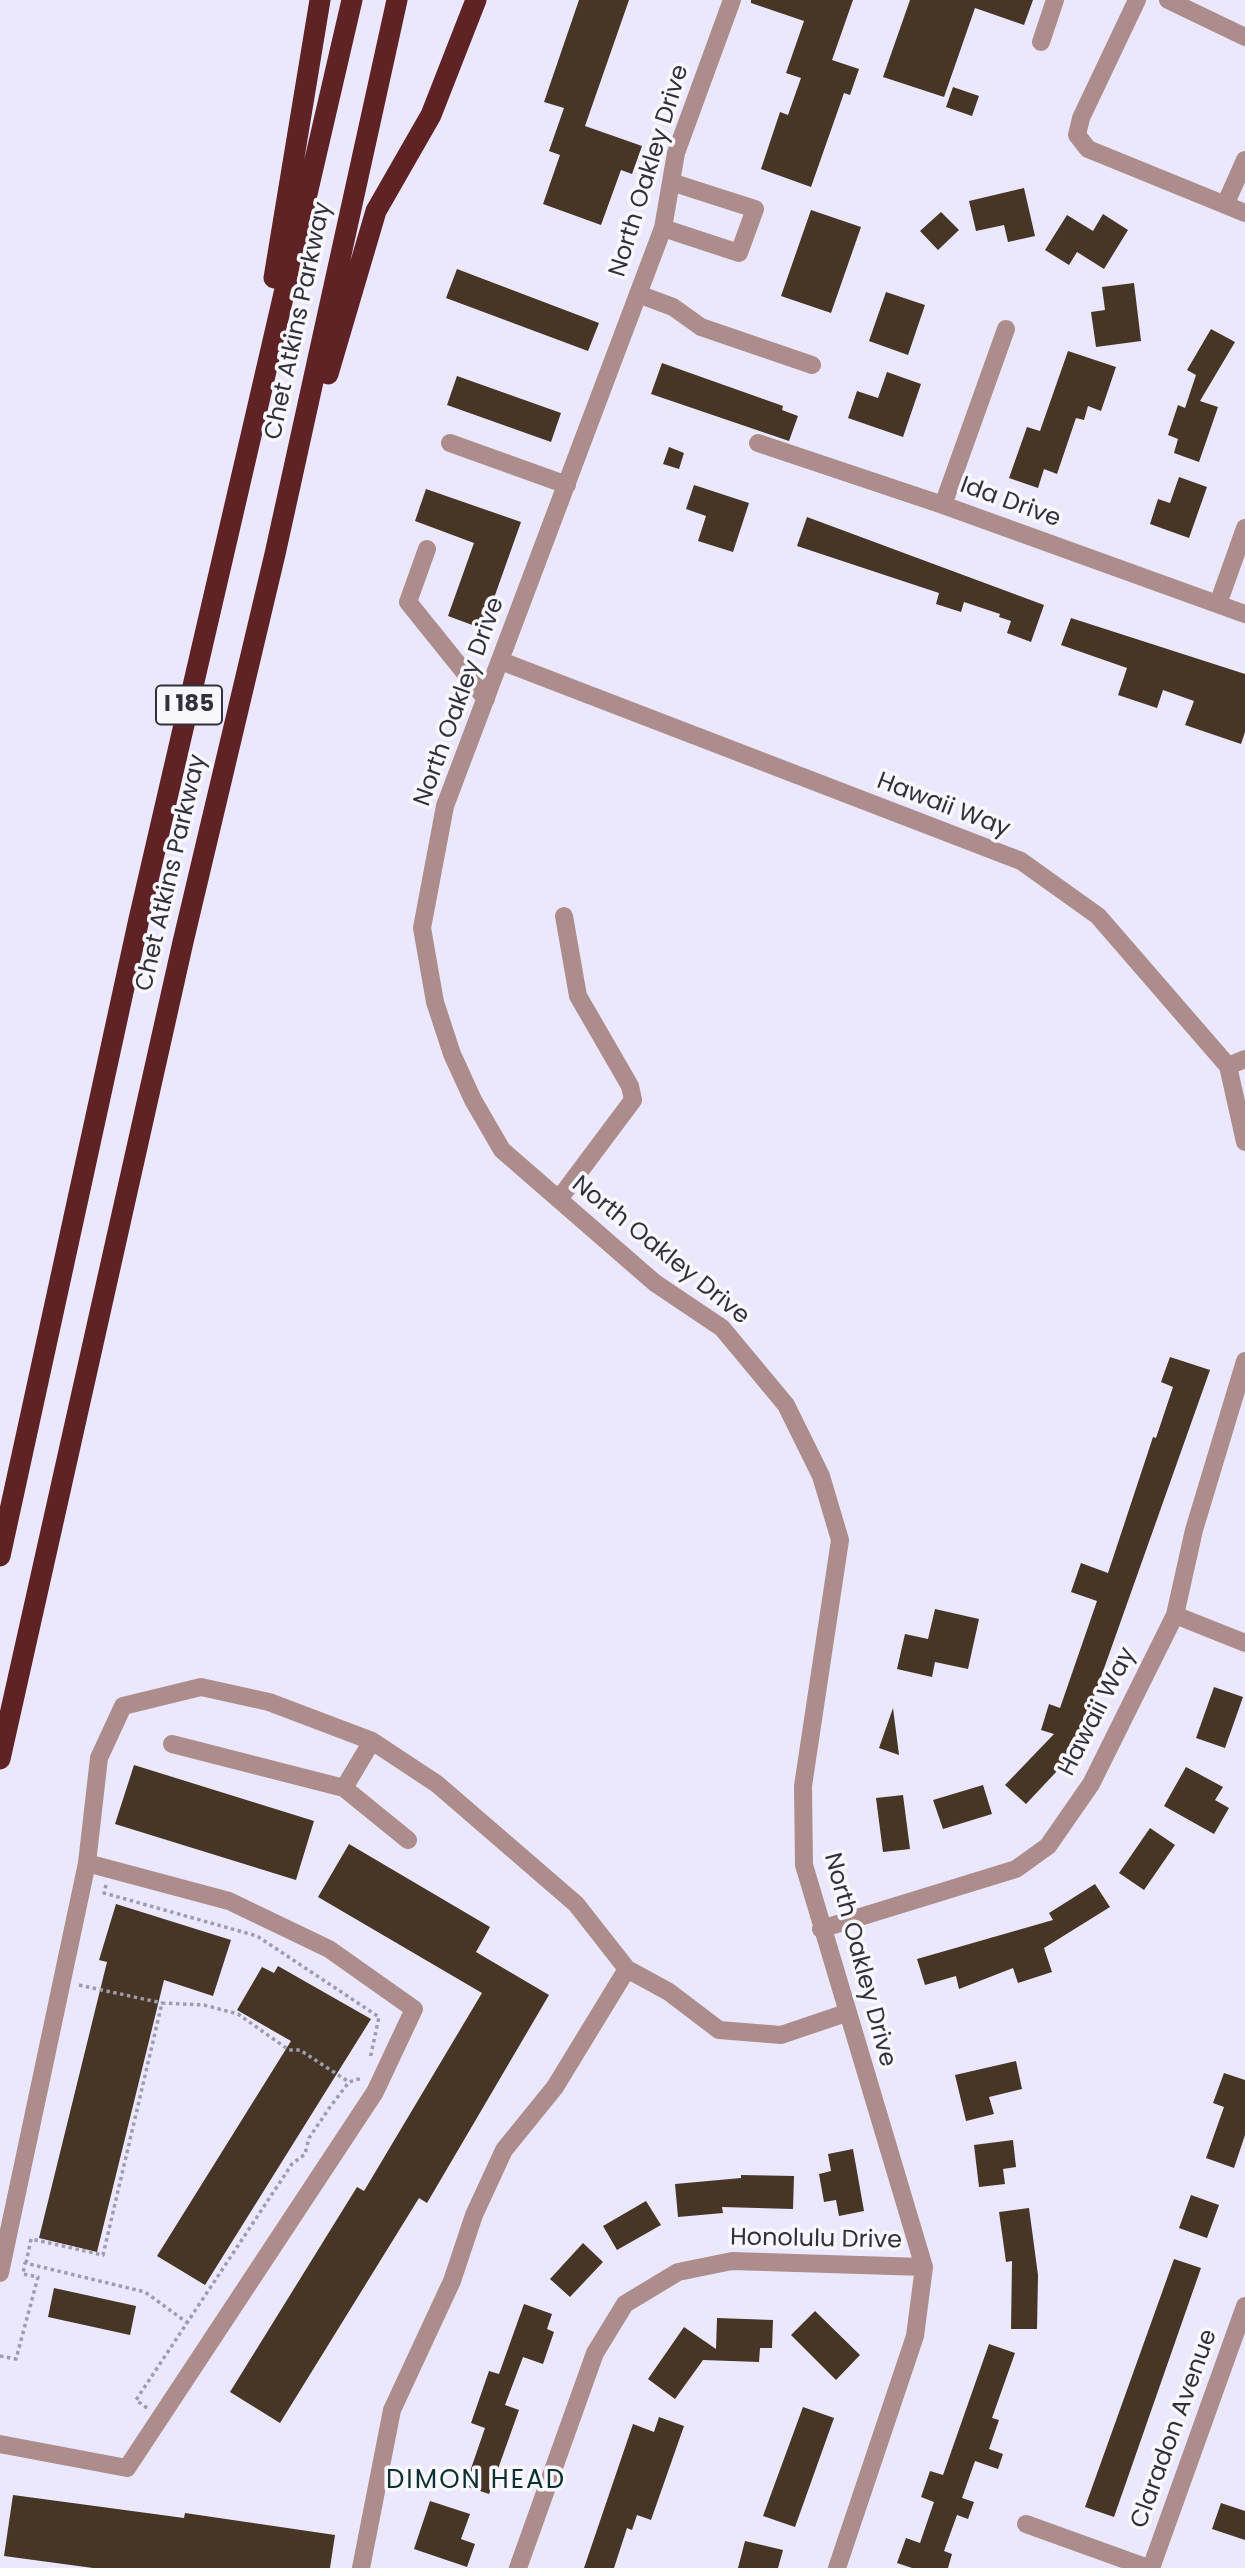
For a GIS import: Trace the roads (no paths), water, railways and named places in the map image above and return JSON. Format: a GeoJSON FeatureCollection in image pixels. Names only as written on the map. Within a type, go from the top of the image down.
{"type":"FeatureCollection","features":[{"type":"Feature","properties":{"kind":"highway"},"geometry":{"type":"LineString","coordinates":[[242,478],[320,0]]}},
{"type":"Feature","properties":{"kind":"highway","name":"Chet Atkins Parkway"},"geometry":{"type":"LineString","coordinates":[[0,1556],[139,919],[352,0]]}},
{"type":"Feature","properties":{"kind":"highway","name":"Chet Atkins Parkway"},"geometry":{"type":"LineString","coordinates":[[0,1759],[183,942],[275,554],[397,0]]}},
{"type":"Feature","properties":{"kind":"highway"},"geometry":{"type":"LineString","coordinates":[[275,554],[376,211],[431,116],[476,0]]}},
{"type":"Feature","properties":{"kind":"street","name":"North Oakley Drive"},"geometry":{"type":"LineString","coordinates":[[732,0],[676,153],[663,228],[444,806],[422,928],[435,1002],[452,1054],[472,1100],[502,1150],[655,1283],[722,1328],[786,1405],[821,1476],[840,1540],[803,1786],[804,1865],[821,1930],[924,2267],[915,2336],[837,2568]]}},
{"type":"Feature","properties":{"kind":"street"},"geometry":{"type":"LineString","coordinates":[[1041,42],[1055,0]]}},
{"type":"Feature","properties":{"kind":"street"},"geometry":{"type":"LineString","coordinates":[[1137,0],[1081,118],[1077,135],[1088,149],[1245,213]]}},
{"type":"Feature","properties":{"kind":"street"},"geometry":{"type":"LineString","coordinates":[[1168,0],[1245,37]]}},
{"type":"Feature","properties":{"kind":"street"},"geometry":{"type":"LineString","coordinates":[[1225,205],[1245,160]]}},
{"type":"Feature","properties":{"kind":"street"},"geometry":{"type":"LineString","coordinates":[[663,228],[738,253],[755,209],[671,182]]}},
{"type":"Feature","properties":{"kind":"street"},"geometry":{"type":"LineString","coordinates":[[638,294],[673,307],[701,327],[812,365]]}},
{"type":"Feature","properties":{"kind":"street"},"geometry":{"type":"LineString","coordinates":[[943,505],[1006,329]]}},
{"type":"Feature","properties":{"kind":"street"},"geometry":{"type":"LineString","coordinates":[[450,443],[567,485]]}},
{"type":"Feature","properties":{"kind":"street","name":"Ida Drive"},"geometry":{"type":"LineString","coordinates":[[758,443],[943,505],[1245,614]]}},
{"type":"Feature","properties":{"kind":"street"},"geometry":{"type":"LineString","coordinates":[[1218,604],[1245,528]]}},
{"type":"Feature","properties":{"kind":"street"},"geometry":{"type":"LineString","coordinates":[[427,549],[408,602],[486,699]]}},
{"type":"Feature","properties":{"kind":"street","name":"Hawaii Way"},"geometry":{"type":"LineString","coordinates":[[501,661],[1021,861],[1098,916],[1237,1063],[1245,1142]]}},
{"type":"Feature","properties":{"kind":"street"},"geometry":{"type":"LineString","coordinates":[[559,1199],[633,1100],[630,1086],[578,996],[564,916]]}},
{"type":"Feature","properties":{"kind":"street","name":"Hawaii Way"},"geometry":{"type":"LineString","coordinates":[[821,1930],[1016,1869],[1048,1846],[1091,1784],[1175,1615],[1194,1530],[1245,1360]]}},
{"type":"Feature","properties":{"kind":"street"},"geometry":{"type":"LineString","coordinates":[[1175,1615],[1245,1643]]}},
{"type":"Feature","properties":{"kind":"street"},"geometry":{"type":"LineString","coordinates":[[0,2273],[87,1863],[99,1758],[123,1706],[201,1687],[269,1702],[372,1741],[437,1784],[576,1904],[627,1969],[669,1992],[719,2030],[780,2035],[846,2013]]}},
{"type":"Feature","properties":{"kind":"street"},"geometry":{"type":"LineString","coordinates":[[344,1788],[372,1741]]}},
{"type":"Feature","properties":{"kind":"street"},"geometry":{"type":"LineString","coordinates":[[172,1744],[344,1788],[408,1840]]}},
{"type":"Feature","properties":{"kind":"street"},"geometry":{"type":"LineString","coordinates":[[0,2444],[127,2468],[375,2092],[414,2009],[330,1949],[229,1901],[87,1863]]}},
{"type":"Feature","properties":{"kind":"street"},"geometry":{"type":"LineString","coordinates":[[361,2568],[392,2410],[452,2281],[474,2215],[505,2150],[555,2087],[627,1969]]}},
{"type":"Feature","properties":{"kind":"street","name":"Honolulu Drive"},"geometry":{"type":"LineString","coordinates":[[518,2568],[596,2353],[625,2304],[678,2272],[732,2261],[924,2267]]}},
{"type":"Feature","properties":{"kind":"street","name":"Claradon Avenue"},"geometry":{"type":"LineString","coordinates":[[1149,2568],[1245,2306]]}},
{"type":"Feature","properties":{"kind":"street"},"geometry":{"type":"LineString","coordinates":[[1026,2524],[1149,2568]]}},
{"type":"Feature","properties":{"kind":"district","name":"DIMON HEAD"},"geometry":{"type":"Point","coordinates":[476,2481]}}]}
